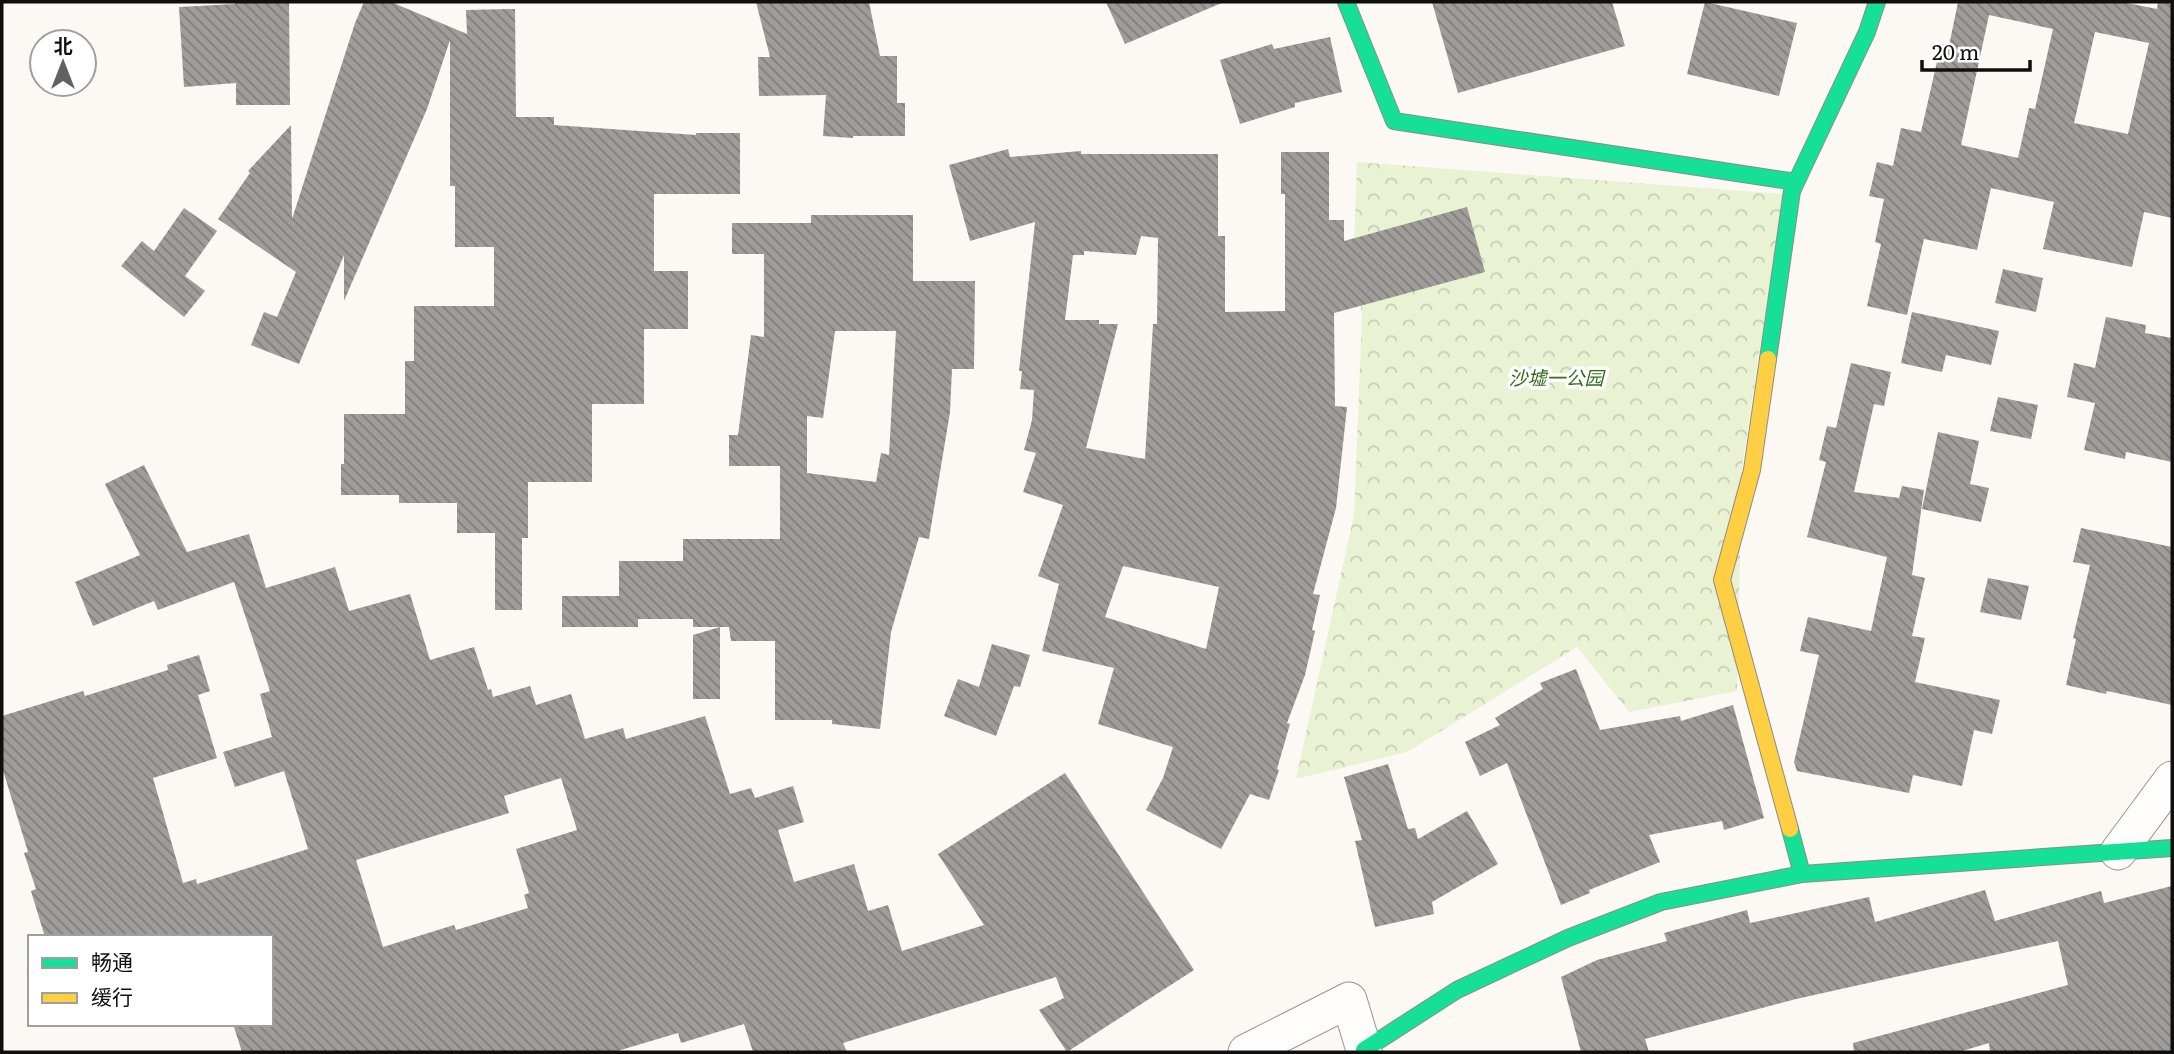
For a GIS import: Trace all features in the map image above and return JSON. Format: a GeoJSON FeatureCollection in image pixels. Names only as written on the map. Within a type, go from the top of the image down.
{"type":"FeatureCollection","features":[{"type":"Feature","properties":{"kind":"street"},"geometry":{"type":"LineString","coordinates":[[1346,2],[1394,121],[1796,182]]}},
{"type":"Feature","properties":{"kind":"street"},"geometry":{"type":"LineString","coordinates":[[1802,874],[1722,580],[1752,470],[1793,191],[1867,32],[1877,2]]}},
{"type":"Feature","properties":{"kind":"street"},"geometry":{"type":"LineString","coordinates":[[2118,852],[2172,779]]}},
{"type":"Feature","properties":{"kind":"street"},"geometry":{"type":"LineString","coordinates":[[1247,1052],[1349,1000],[1364,1051],[1457,990],[1568,938],[1661,902],[1802,874],[2172,848]]}},
{"type":"Feature","properties":{"kind":"green space","name":"沙墟一公园"},"geometry":{"type":"Polygon","coordinates":[[[1357,162],[1783,194],[1742,468],[1737,691],[1629,712],[1577,647],[1407,752],[1296,779],[1354,515],[1362,317],[1354,250],[1357,162]]]}},
{"type":"Feature","properties":{"kind":"building"},"geometry":{"type":"Polygon","coordinates":[[[235,2],[289,2],[290,105],[236,105],[236,83],[184,87],[179,7],[235,2]]]}},
{"type":"Feature","properties":{"kind":"building"},"geometry":{"type":"Polygon","coordinates":[[[364,2],[391,2],[467,34],[466,10],[515,9],[516,117],[554,117],[554,125],[696,135],[740,133],[740,194],[654,194],[654,271],[688,271],[688,329],[644,329],[644,404],[592,404],[592,482],[528,482],[528,538],[522,538],[522,610],[495,610],[495,533],[457,533],[457,503],[399,503],[399,495],[341,495],[344,414],[405,414],[405,361],[414,361],[414,306],[494,306],[494,247],[455,247],[455,186],[450,186],[450,40],[427,109],[344,301],[344,255],[299,364],[251,345],[264,312],[277,317],[296,272],[218,219],[250,173],[248,171],[291,125],[292,219],[364,2]]]}},
{"type":"Feature","properties":{"kind":"building"},"geometry":{"type":"Polygon","coordinates":[[[756,2],[869,2],[880,56],[897,56],[897,103],[905,103],[905,136],[823,136],[826,95],[759,96],[758,57],[770,57],[756,2]]]}},
{"type":"Feature","properties":{"kind":"building"},"geometry":{"type":"Polygon","coordinates":[[[1106,2],[1224,2],[1125,44],[1106,2]]]}},
{"type":"Feature","properties":{"kind":"building"},"geometry":{"type":"Polygon","coordinates":[[[1432,2],[1612,2],[1625,46],[1458,93],[1432,2]]]}},
{"type":"Feature","properties":{"kind":"building"},"geometry":{"type":"Polygon","coordinates":[[[1705,2],[1797,23],[1779,96],[1687,74],[1705,2]]]}},
{"type":"Feature","properties":{"kind":"building"},"geometry":{"type":"Polygon","coordinates":[[[1958,2],[2122,2],[2157,9],[2158,2],[2172,2],[2172,218],[2144,212],[2132,267],[2043,249],[2054,202],[1991,188],[1977,250],[1924,239],[1907,315],[1867,306],[1881,244],[1875,242],[1884,199],[1869,196],[1877,162],[1893,166],[1901,128],[1921,132],[1941,44],[1949,46],[1958,2]],[[1989,15],[1961,145],[2018,158],[2029,108],[2035,109],[2053,29],[1989,15]],[[2095,32],[2074,123],[2128,134],[2149,43],[2095,32]]]}},
{"type":"Feature","properties":{"kind":"building"},"geometry":{"type":"Polygon","coordinates":[[[1330,37],[1342,92],[1295,103],[1295,107],[1240,124],[1220,60],[1272,44],[1274,49],[1330,37]]]}},
{"type":"Feature","properties":{"kind":"building"},"geometry":{"type":"Polygon","coordinates":[[[1008,149],[1010,157],[1081,151],[1081,154],[1218,154],[1218,236],[1225,236],[1225,312],[1285,311],[1285,194],[1281,194],[1281,152],[1329,152],[1329,220],[1344,220],[1344,241],[1467,207],[1485,272],[1334,313],[1335,406],[1347,407],[1336,508],[1313,594],[1320,595],[1312,630],[1315,631],[1305,675],[1287,723],[1290,724],[1269,800],[1250,794],[1221,849],[1146,810],[1163,778],[1173,747],[1098,724],[1114,668],[1042,651],[1059,584],[1038,576],[1063,505],[1023,492],[1036,453],[1024,450],[1032,420],[1034,390],[1020,389],[1022,371],[1019,371],[1035,222],[970,241],[949,165],[1008,149]],[[1141,236],[1136,255],[1084,251],[1084,255],[1073,255],[1065,320],[1099,320],[1099,324],[1118,324],[1086,448],[1145,459],[1153,324],[1157,324],[1158,238],[1141,236]],[[1123,566],[1105,617],[1206,649],[1219,587],[1123,566]]]}},
{"type":"Feature","properties":{"kind":"building"},"geometry":{"type":"Polygon","coordinates":[[[184,208],[217,231],[185,276],[205,291],[184,317],[121,266],[142,241],[154,251],[184,208]]]}},
{"type":"Feature","properties":{"kind":"building"},"geometry":{"type":"Polygon","coordinates":[[[811,215],[913,215],[913,281],[975,281],[974,369],[952,369],[950,412],[929,539],[919,537],[891,632],[880,729],[832,724],[832,720],[775,720],[775,641],[731,641],[729,627],[693,627],[693,619],[638,619],[638,627],[562,627],[562,596],[619,596],[619,561],[683,561],[683,539],[780,539],[780,466],[729,466],[729,435],[738,435],[751,335],[764,337],[764,254],[732,254],[732,223],[811,223],[811,215]],[[835,331],[823,418],[807,416],[807,473],[876,482],[881,453],[889,455],[896,331],[835,331]]]}},
{"type":"Feature","properties":{"kind":"building"},"geometry":{"type":"Polygon","coordinates":[[[2003,269],[2043,278],[2036,312],[1995,303],[2003,269]]]}},
{"type":"Feature","properties":{"kind":"building"},"geometry":{"type":"Polygon","coordinates":[[[1912,312],[1999,331],[1991,365],[1946,355],[1942,372],[1901,363],[1912,312]]]}},
{"type":"Feature","properties":{"kind":"building"},"geometry":{"type":"Polygon","coordinates":[[[2106,317],[2146,325],[2145,333],[2172,338],[2172,462],[2126,452],[2125,459],[2084,450],[2095,403],[2067,397],[2074,363],[2095,368],[2106,317]]]}},
{"type":"Feature","properties":{"kind":"building"},"geometry":{"type":"Polygon","coordinates":[[[1851,363],[1891,372],[1884,406],[1874,404],[1854,492],[1899,498],[1902,486],[1924,490],[1912,575],[1925,578],[1912,636],[1925,638],[1915,682],[2000,700],[1992,734],[1974,730],[1962,786],[1913,775],[1909,793],[1797,771],[1794,762],[1819,655],[1800,651],[1808,617],[1871,631],[1887,557],[1807,537],[1826,462],[1819,460],[1827,426],[1836,428],[1851,363]]]}},
{"type":"Feature","properties":{"kind":"building"},"geometry":{"type":"Polygon","coordinates":[[[1998,397],[2038,405],[2031,439],[1990,431],[1998,397]]]}},
{"type":"Feature","properties":{"kind":"building"},"geometry":{"type":"Polygon","coordinates":[[[1938,432],[1979,441],[1970,484],[1989,488],[1981,522],[1922,509],[1938,432]]]}},
{"type":"Feature","properties":{"kind":"building"},"geometry":{"type":"Polygon","coordinates":[[[144,465],[187,552],[249,534],[266,588],[335,567],[349,611],[410,594],[430,660],[474,647],[488,690],[491,689],[493,697],[530,686],[536,705],[571,694],[585,739],[623,728],[626,739],[705,716],[730,794],[751,788],[755,798],[793,786],[804,822],[778,830],[794,882],[854,864],[868,911],[888,905],[902,951],[984,925],[938,854],[1065,773],[1194,970],[1067,1052],[1039,1010],[1064,998],[1056,977],[843,1043],[847,1052],[753,1052],[744,1024],[681,1043],[678,1033],[614,1052],[242,1052],[234,1026],[273,1026],[273,935],[44,935],[31,891],[36,889],[24,853],[28,852],[2,767],[2,716],[83,691],[85,696],[168,670],[167,665],[199,655],[210,691],[198,695],[217,758],[153,778],[183,883],[196,879],[197,884],[308,849],[284,771],[235,787],[223,752],[272,737],[260,694],[270,691],[234,582],[158,610],[154,601],[93,626],[75,582],[140,555],[105,484],[144,465]],[[561,778],[504,796],[509,813],[356,860],[383,947],[454,925],[456,930],[528,908],[524,895],[529,893],[516,849],[577,830],[561,778]]]}},
{"type":"Feature","properties":{"kind":"building"},"geometry":{"type":"Polygon","coordinates":[[[2081,528],[2172,547],[2172,705],[2066,685],[2076,639],[2073,638],[2090,565],[2073,562],[2081,528]]]}},
{"type":"Feature","properties":{"kind":"building"},"geometry":{"type":"Polygon","coordinates":[[[1988,578],[2029,586],[2021,620],[1980,612],[1988,578]]]}},
{"type":"Feature","properties":{"kind":"building"},"geometry":{"type":"Polygon","coordinates":[[[720,627],[720,699],[693,699],[693,635],[720,627]]]}},
{"type":"Feature","properties":{"kind":"building"},"geometry":{"type":"Polygon","coordinates":[[[992,644],[1030,655],[1020,687],[1014,686],[996,736],[944,716],[958,679],[979,687],[992,644]]]}},
{"type":"Feature","properties":{"kind":"building"},"geometry":{"type":"Polygon","coordinates":[[[1576,669],[1600,730],[1680,716],[1681,721],[1733,705],[1764,818],[1724,830],[1722,821],[1649,835],[1660,862],[1589,890],[1590,893],[1561,905],[1507,763],[1480,776],[1465,742],[1500,725],[1495,718],[1543,689],[1540,683],[1576,669]]]}},
{"type":"Feature","properties":{"kind":"building"},"geometry":{"type":"Polygon","coordinates":[[[1388,764],[1408,829],[1415,828],[1418,839],[1467,811],[1498,864],[1432,902],[1434,914],[1375,927],[1355,841],[1362,840],[1344,777],[1388,764]]]}},
{"type":"Feature","properties":{"kind":"building"},"geometry":{"type":"Polygon","coordinates":[[[2172,886],[2172,1052],[1990,1052],[1989,1043],[1959,1052],[1854,1052],[1853,1043],[2068,985],[2058,941],[1796,999],[1645,1039],[1649,1052],[1581,1052],[1561,977],[1597,960],[1667,941],[1664,933],[1747,910],[1750,923],[1869,897],[1875,922],[1985,890],[1995,921],[2101,891],[2104,903],[2172,886]]]}},
{"type":"Feature","properties":{"kind":"traffic: fast"},"geometry":{"type":"LineString","coordinates":[[1346,2],[1394,121],[1796,182]]}},
{"type":"Feature","properties":{"kind":"traffic: fast"},"geometry":{"type":"LineString","coordinates":[[1768,359],[1792,191],[1867,32],[1877,2]]}},
{"type":"Feature","properties":{"kind":"traffic: fast"},"geometry":{"type":"LineString","coordinates":[[1365,1052],[1364,1050],[1457,990],[1568,938],[1661,902],[1802,874],[1790,829]]}},
{"type":"Feature","properties":{"kind":"traffic: fast"},"geometry":{"type":"LineString","coordinates":[[1802,874],[2172,848]]}},
{"type":"Feature","properties":{"kind":"traffic: slow"},"geometry":{"type":"LineString","coordinates":[[1768,359],[1752,470],[1722,580],[1790,829]]}}]}
